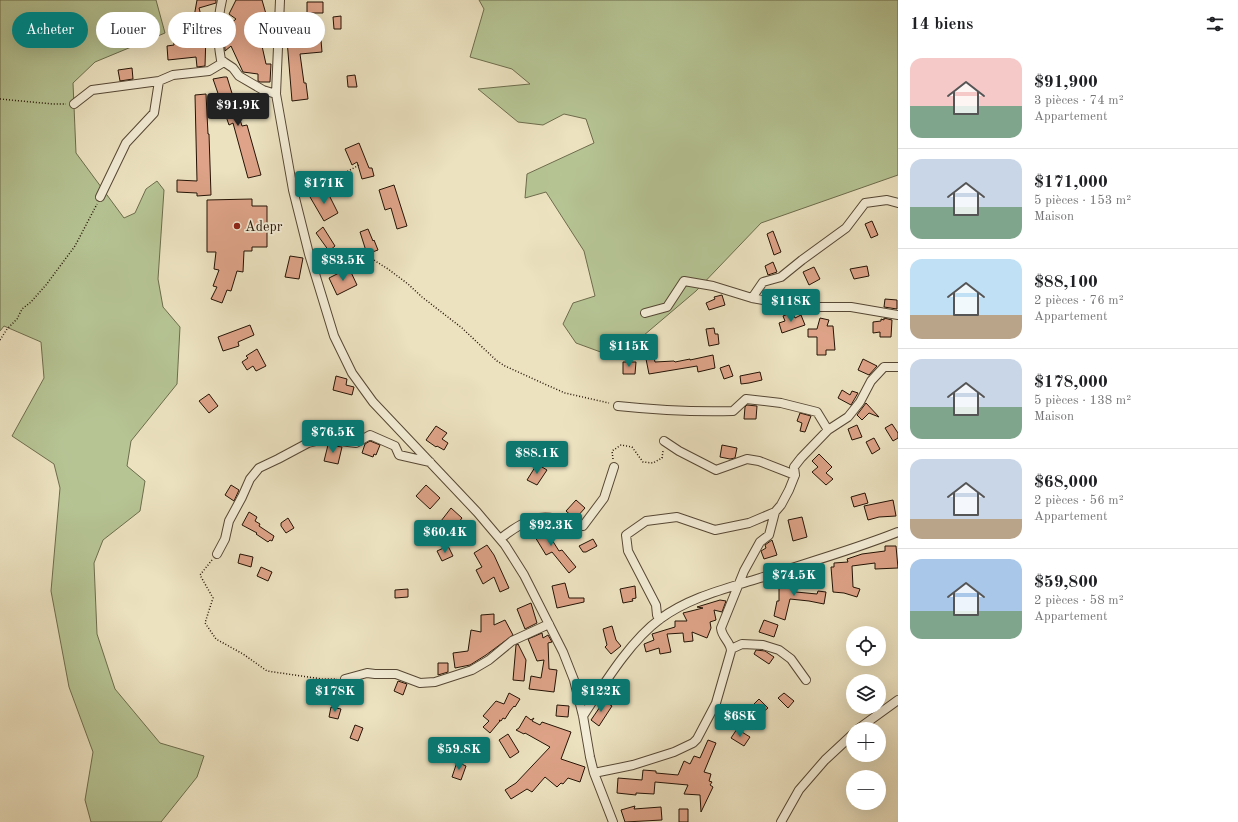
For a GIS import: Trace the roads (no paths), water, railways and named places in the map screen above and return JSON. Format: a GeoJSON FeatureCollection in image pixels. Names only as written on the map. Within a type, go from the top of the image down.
{"type":"FeatureCollection","features":[{"type":"Feature","properties":{"kind":"street"},"geometry":{"type":"LineString","coordinates":[[222,0],[219,12],[217,36],[221,60],[233,68],[239,76],[263,90],[276,94]]}},
{"type":"Feature","properties":{"kind":"street"},"geometry":{"type":"LineString","coordinates":[[280,0],[276,94],[293,190],[309,254],[334,336],[352,373],[373,402],[477,512],[500,539],[524,575],[564,652],[574,680],[583,716],[594,773],[613,822]]}},
{"type":"Feature","properties":{"kind":"street"},"geometry":{"type":"LineString","coordinates":[[74,104],[92,90],[158,81],[173,75],[209,71],[224,62]]}},
{"type":"Feature","properties":{"kind":"street"},"geometry":{"type":"LineString","coordinates":[[100,197],[126,143],[154,113],[158,81]]}},
{"type":"Feature","properties":{"kind":"street"},"geometry":{"type":"LineString","coordinates":[[752,298],[763,282],[781,277],[846,228],[865,203],[887,200],[898,203]]}},
{"type":"Feature","properties":{"kind":"street"},"geometry":{"type":"LineString","coordinates":[[645,313],[667,307],[684,281],[713,286],[752,298],[790,305],[810,307],[851,307],[898,315]]}},
{"type":"Feature","properties":{"kind":"street"},"geometry":{"type":"LineString","coordinates":[[594,773],[640,763],[674,752],[697,739],[716,703],[731,649],[731,646],[723,636],[721,628],[744,571],[760,542],[769,535],[775,512],[781,505],[795,476],[794,467],[828,430],[848,417],[860,402],[871,381],[884,368],[898,366]]}},
{"type":"Feature","properties":{"kind":"street"},"geometry":{"type":"LineString","coordinates":[[618,406],[657,410],[718,412],[733,411],[746,399],[781,403],[817,412],[828,430]]}},
{"type":"Feature","properties":{"kind":"street"},"geometry":{"type":"LineString","coordinates":[[217,554],[226,538],[229,521],[250,479],[258,468],[278,460],[308,443],[324,439],[356,443],[370,435],[395,446],[399,455],[430,462]]}},
{"type":"Feature","properties":{"kind":"street"},"geometry":{"type":"LineString","coordinates":[[664,441],[679,451],[716,470],[747,459],[759,461],[795,476]]}},
{"type":"Feature","properties":{"kind":"street"},"geometry":{"type":"LineString","coordinates":[[500,539],[517,527],[535,518],[546,518],[583,526],[604,498],[614,467]]}},
{"type":"Feature","properties":{"kind":"street"},"geometry":{"type":"LineString","coordinates":[[659,620],[656,605],[628,551],[626,535],[646,521],[677,517],[716,530],[749,523],[775,512]]}},
{"type":"Feature","properties":{"kind":"street"},"geometry":{"type":"LineString","coordinates":[[583,716],[604,684],[638,640],[659,620],[683,604],[710,593],[864,545],[898,532]]}},
{"type":"Feature","properties":{"kind":"street"},"geometry":{"type":"LineString","coordinates":[[345,679],[367,674],[396,674],[420,683],[436,682],[472,670],[488,660],[512,641],[549,624]]}},
{"type":"Feature","properties":{"kind":"street"},"geometry":{"type":"LineString","coordinates":[[731,649],[742,644],[763,645],[780,650],[799,668],[806,680]]}},
{"type":"Feature","properties":{"kind":"street"},"geometry":{"type":"LineString","coordinates":[[868,722],[898,700]]}},
{"type":"Feature","properties":{"kind":"street"},"geometry":{"type":"LineString","coordinates":[[781,822],[799,790],[825,760],[846,740]]}},
{"type":"Feature","properties":{"kind":"place","name":"Adepr"},"geometry":{"type":"Point","coordinates":[237,226]}}]}
